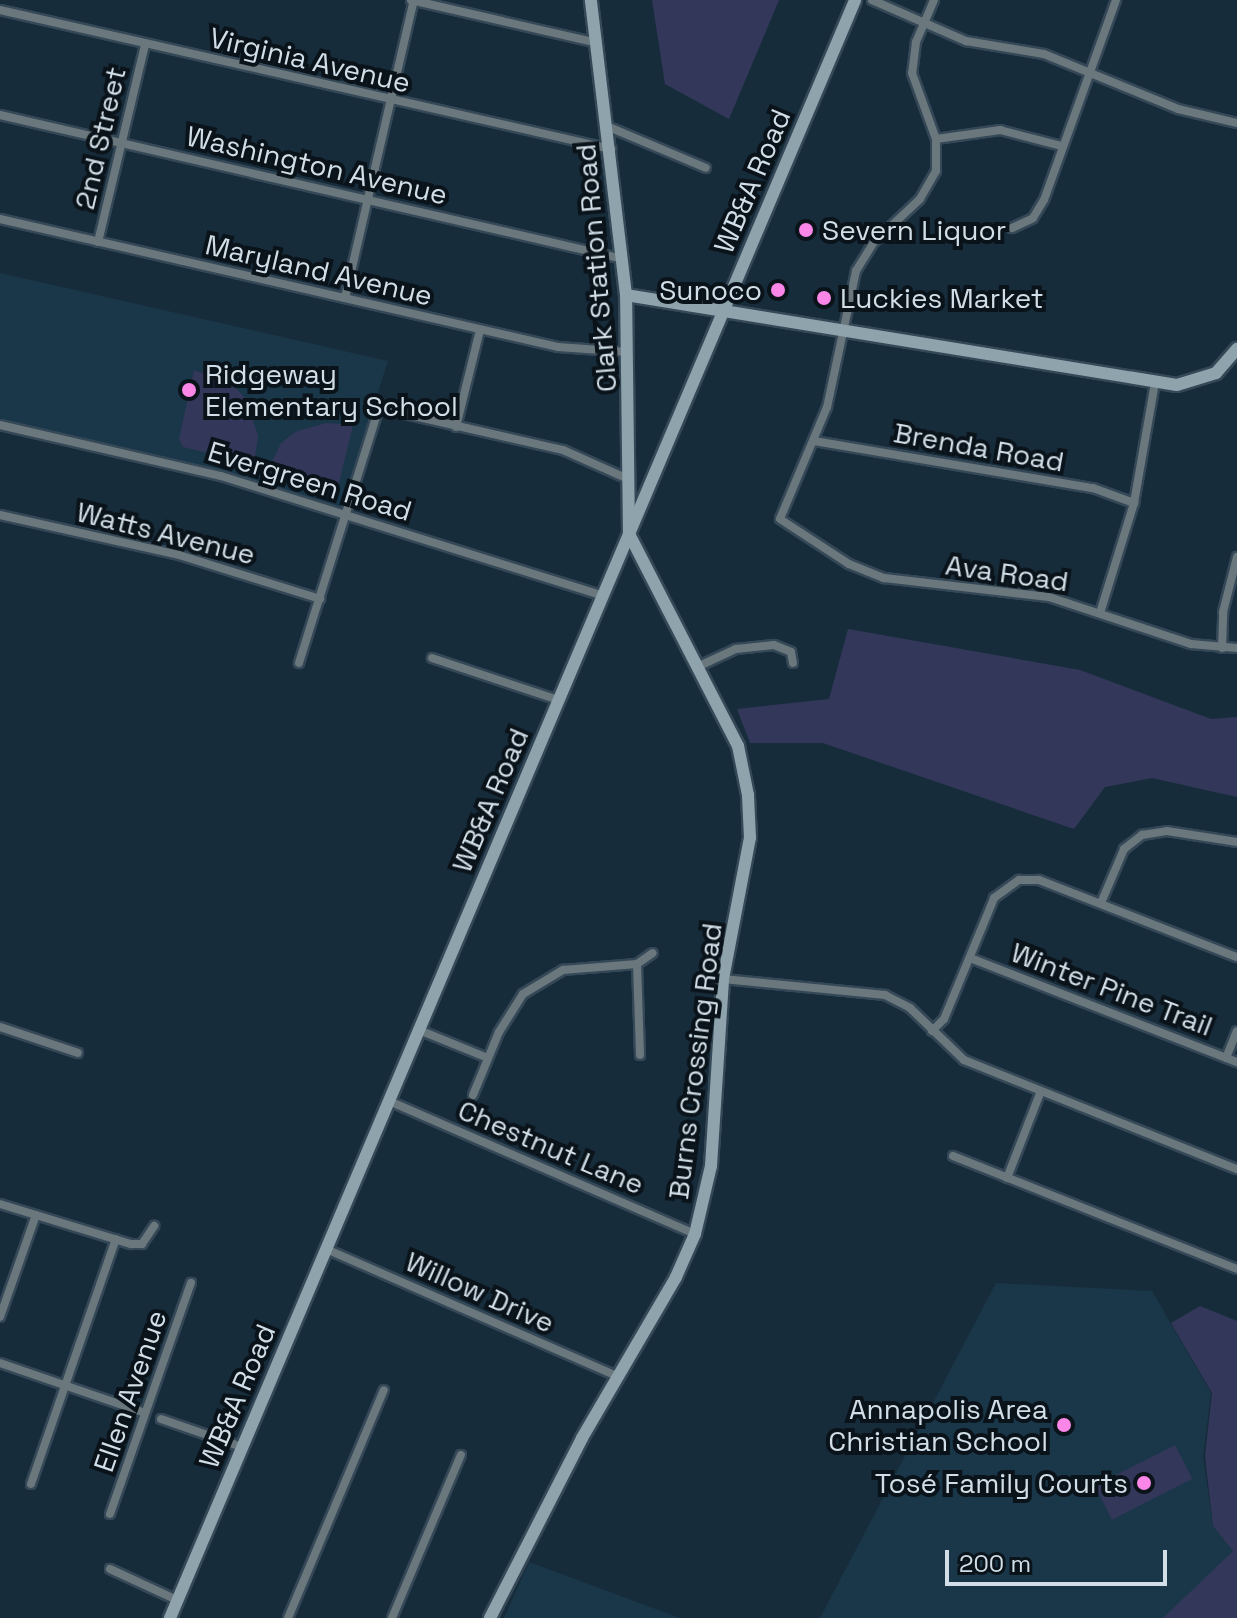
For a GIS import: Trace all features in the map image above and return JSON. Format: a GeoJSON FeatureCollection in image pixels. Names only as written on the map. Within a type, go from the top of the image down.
{"type":"FeatureCollection","features":[{"type":"Feature","properties":{"kind":"street"},"geometry":{"type":"LineString","coordinates":[[345,298],[413,0],[597,43]]}},
{"type":"Feature","properties":{"kind":"street","name":"Clark Station Road"},"geometry":{"type":"LineString","coordinates":[[591,0],[624,259],[629,352],[629,534]]}},
{"type":"Feature","properties":{"kind":"street","name":"WB&A Road"},"geometry":{"type":"LineString","coordinates":[[170,1618],[855,0]]}},
{"type":"Feature","properties":{"kind":"street"},"geometry":{"type":"LineString","coordinates":[[872,0],[966,41],[1044,54],[1178,109],[1237,123]]}},
{"type":"Feature","properties":{"kind":"street"},"geometry":{"type":"LineString","coordinates":[[814,441],[827,407],[841,330],[861,261],[932,180],[936,139],[912,73],[924,23],[934,0]]}},
{"type":"Feature","properties":{"kind":"street"},"geometry":{"type":"LineString","coordinates":[[1012,228],[1026,223],[1039,209],[1087,70],[1116,0]]}},
{"type":"Feature","properties":{"kind":"street","name":"Virginia Avenue"},"geometry":{"type":"LineString","coordinates":[[0,10],[389,101],[611,149]]}},
{"type":"Feature","properties":{"kind":"street","name":"2nd Street"},"geometry":{"type":"LineString","coordinates":[[98,242],[145,44]]}},
{"type":"Feature","properties":{"kind":"street","name":"Washington Avenue"},"geometry":{"type":"LineString","coordinates":[[0,115],[624,259]]}},
{"type":"Feature","properties":{"kind":"street"},"geometry":{"type":"LineString","coordinates":[[609,127],[706,168]]}},
{"type":"Feature","properties":{"kind":"street"},"geometry":{"type":"LineString","coordinates":[[936,139],[1000,130],[1062,146]]}},
{"type":"Feature","properties":{"kind":"street","name":"Maryland Avenue"},"geometry":{"type":"LineString","coordinates":[[0,219],[579,351],[629,352]]}},
{"type":"Feature","properties":{"kind":"street"},"geometry":{"type":"LineString","coordinates":[[626,295],[1177,385],[1205,379],[1237,349]]}},
{"type":"Feature","properties":{"kind":"street"},"geometry":{"type":"LineString","coordinates":[[456,427],[480,330]]}},
{"type":"Feature","properties":{"kind":"street"},"geometry":{"type":"LineString","coordinates":[[1100,613],[1134,503],[1155,383]]}},
{"type":"Feature","properties":{"kind":"street"},"geometry":{"type":"LineString","coordinates":[[299,663],[379,408],[576,454],[628,479]]}},
{"type":"Feature","properties":{"kind":"street","name":"Evergreen Road"},"geometry":{"type":"LineString","coordinates":[[0,425],[207,472],[603,596]]}},
{"type":"Feature","properties":{"kind":"street","name":"Brenda Road"},"geometry":{"type":"LineString","coordinates":[[814,441],[1093,488],[1134,503]]}},
{"type":"Feature","properties":{"kind":"street","name":"Ava Road"},"geometry":{"type":"LineString","coordinates":[[814,441],[780,519],[849,564],[884,578],[977,585],[1049,597],[1172,639],[1237,648]]}},
{"type":"Feature","properties":{"kind":"street","name":"Watts Avenue"},"geometry":{"type":"LineString","coordinates":[[0,515],[179,555],[320,599]]}},
{"type":"Feature","properties":{"kind":"street","name":"Burns Crossing Road"},"geometry":{"type":"LineString","coordinates":[[490,1618],[617,1376],[676,1277],[695,1234],[711,1166],[723,979],[746,867],[750,809],[738,746],[629,534]]}},
{"type":"Feature","properties":{"kind":"street"},"geometry":{"type":"LineString","coordinates":[[1222,648],[1223,612],[1237,557]]}},
{"type":"Feature","properties":{"kind":"street"},"geometry":{"type":"LineString","coordinates":[[697,667],[736,649],[774,645],[791,652],[793,663]]}},
{"type":"Feature","properties":{"kind":"street"},"geometry":{"type":"LineString","coordinates":[[432,658],[558,700]]}},
{"type":"Feature","properties":{"kind":"street"},"geometry":{"type":"LineString","coordinates":[[1101,903],[1124,849],[1142,835],[1167,831],[1237,842]]}},
{"type":"Feature","properties":{"kind":"street"},"geometry":{"type":"LineString","coordinates":[[932,1031],[944,1019],[994,898],[1012,882],[1039,880],[1237,957]]}},
{"type":"Feature","properties":{"kind":"street"},"geometry":{"type":"LineString","coordinates":[[473,1095],[508,1013],[543,979],[597,964],[637,964],[653,953]]}},
{"type":"Feature","properties":{"kind":"street","name":"Winter Pine Trail"},"geometry":{"type":"LineString","coordinates":[[970,958],[1237,1062]]}},
{"type":"Feature","properties":{"kind":"street"},"geometry":{"type":"LineString","coordinates":[[637,964],[640,1055]]}},
{"type":"Feature","properties":{"kind":"street"},"geometry":{"type":"LineString","coordinates":[[723,979],[768,987],[873,992],[910,1008],[953,1055],[1237,1169]]}},
{"type":"Feature","properties":{"kind":"street"},"geometry":{"type":"LineString","coordinates":[[0,1027],[78,1053]]}},
{"type":"Feature","properties":{"kind":"street"},"geometry":{"type":"LineString","coordinates":[[419,1030],[488,1058]]}},
{"type":"Feature","properties":{"kind":"street"},"geometry":{"type":"LineString","coordinates":[[1226,1058],[1237,1031]]}},
{"type":"Feature","properties":{"kind":"street"},"geometry":{"type":"LineString","coordinates":[[1007,1178],[1041,1091]]}},
{"type":"Feature","properties":{"kind":"street","name":"Chestnut Lane"},"geometry":{"type":"LineString","coordinates":[[389,1101],[695,1234]]}},
{"type":"Feature","properties":{"kind":"street"},"geometry":{"type":"LineString","coordinates":[[953,1156],[1237,1269]]}},
{"type":"Feature","properties":{"kind":"street"},"geometry":{"type":"LineString","coordinates":[[0,1204],[140,1244],[154,1226]]}},
{"type":"Feature","properties":{"kind":"street"},"geometry":{"type":"LineString","coordinates":[[0,1317],[36,1215]]}},
{"type":"Feature","properties":{"kind":"street"},"geometry":{"type":"LineString","coordinates":[[31,1484],[116,1239]]}},
{"type":"Feature","properties":{"kind":"street","name":"Willow Drive"},"geometry":{"type":"LineString","coordinates":[[326,1249],[617,1376]]}},
{"type":"Feature","properties":{"kind":"street","name":"Ellen Avenue"},"geometry":{"type":"LineString","coordinates":[[110,1514],[191,1283]]}},
{"type":"Feature","properties":{"kind":"street"},"geometry":{"type":"LineString","coordinates":[[0,1363],[145,1413]]}},
{"type":"Feature","properties":{"kind":"street"},"geometry":{"type":"LineString","coordinates":[[288,1618],[384,1390]]}},
{"type":"Feature","properties":{"kind":"street"},"geometry":{"type":"LineString","coordinates":[[161,1419],[242,1447]]}},
{"type":"Feature","properties":{"kind":"street"},"geometry":{"type":"LineString","coordinates":[[392,1618],[461,1455]]}},
{"type":"Feature","properties":{"kind":"street"},"geometry":{"type":"LineString","coordinates":[[110,1569],[177,1600]]}},
{"type":"Feature","properties":{"kind":"shaded area"},"geometry":{"type":"Polygon","coordinates":[[[652,0],[779,0],[729,119],[665,84],[652,0]]]}},
{"type":"Feature","properties":{"kind":"shaded area","name":"Ridgeway Elementary School"},"geometry":{"type":"Polygon","coordinates":[[[0,273],[388,361],[341,507],[228,472],[0,419],[0,273]]]}},
{"type":"Feature","properties":{"kind":"shaded area"},"geometry":{"type":"Polygon","coordinates":[[[194,370],[231,383],[246,399],[258,436],[254,464],[183,447],[179,439],[194,370]]]}},
{"type":"Feature","properties":{"kind":"shaded area"},"geometry":{"type":"Polygon","coordinates":[[[326,423],[353,425],[338,487],[329,490],[269,468],[281,443],[295,432],[326,423]]]}},
{"type":"Feature","properties":{"kind":"shaded area"},"geometry":{"type":"Polygon","coordinates":[[[848,629],[1080,670],[1211,719],[1237,717],[1237,797],[1152,778],[1105,787],[1074,829],[823,743],[750,743],[737,709],[829,699],[848,629]]]}},
{"type":"Feature","properties":{"kind":"shaded area","name":"Annapolis Area Christian School"},"geometry":{"type":"Polygon","coordinates":[[[996,1283],[1152,1291],[1211,1393],[1203,1457],[1213,1526],[1233,1551],[1167,1618],[820,1618],[996,1283]]]}},
{"type":"Feature","properties":{"kind":"shaded area"},"geometry":{"type":"Polygon","coordinates":[[[1200,1306],[1237,1321],[1237,1618],[1163,1618],[1233,1551],[1213,1526],[1205,1456],[1212,1393],[1171,1323],[1200,1306]]]}},
{"type":"Feature","properties":{"kind":"shaded area","name":"Tosé Family Courts"},"geometry":{"type":"Polygon","coordinates":[[[1175,1445],[1192,1479],[1112,1520],[1095,1486],[1175,1445]]]}},
{"type":"Feature","properties":{"kind":"shaded area"},"geometry":{"type":"Polygon","coordinates":[[[529,1562],[680,1618],[504,1618],[529,1562]]]}},
{"type":"Feature","properties":{"kind":"place","name":"Severn Liquor"},"geometry":{"type":"Point","coordinates":[806,230]}},
{"type":"Feature","properties":{"kind":"place","name":"Sunoco"},"geometry":{"type":"Point","coordinates":[778,290]}},
{"type":"Feature","properties":{"kind":"place","name":"Luckies Market"},"geometry":{"type":"Point","coordinates":[824,298]}},
{"type":"Feature","properties":{"kind":"place","name":"Ridgeway Elementary School"},"geometry":{"type":"Point","coordinates":[189,390]}},
{"type":"Feature","properties":{"kind":"place","name":"Annapolis Area Christian School"},"geometry":{"type":"Point","coordinates":[1064,1425]}},
{"type":"Feature","properties":{"kind":"place","name":"Tosé Family Courts"},"geometry":{"type":"Point","coordinates":[1144,1483]}}]}
